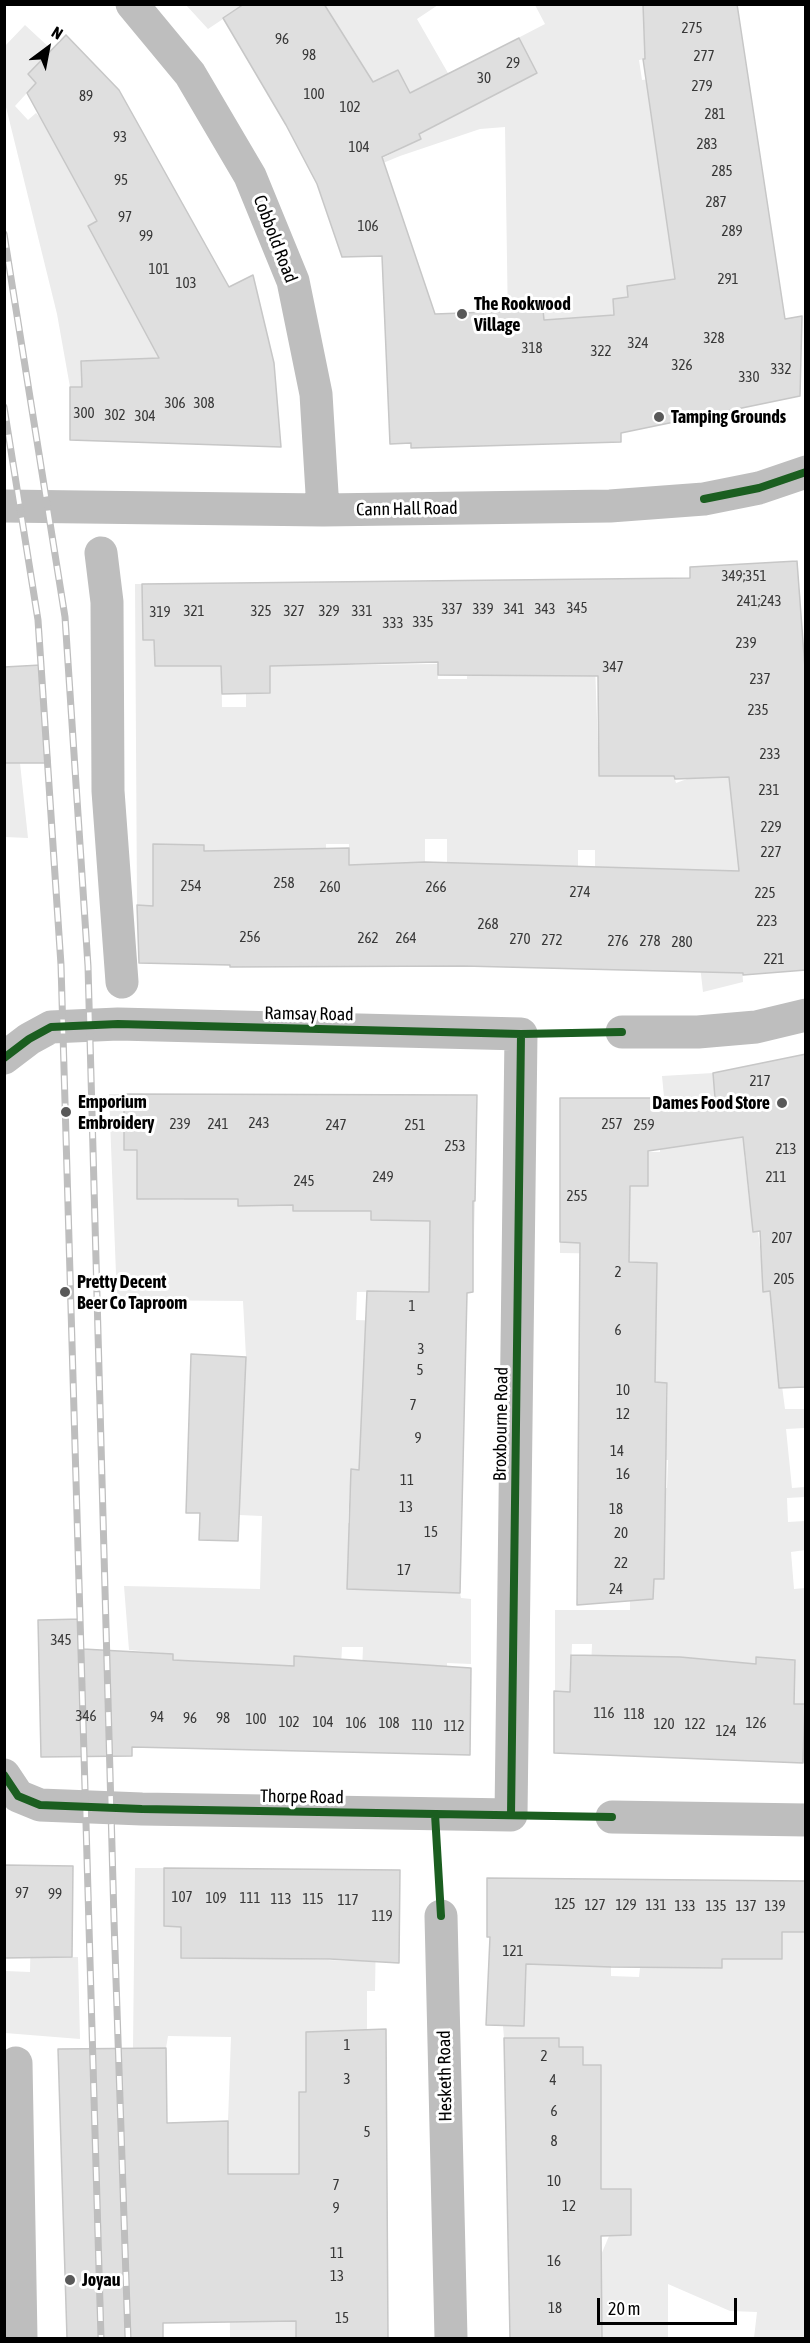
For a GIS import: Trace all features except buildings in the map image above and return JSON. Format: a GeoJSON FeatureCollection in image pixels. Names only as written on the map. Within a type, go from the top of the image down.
{"type":"FeatureCollection","features":[{"type":"Feature","properties":{"kind":"street","name":"Cobbold Road"},"geometry":{"type":"LineString","coordinates":[[132,4],[190,74],[244,166],[270,221],[293,280],[316,394],[323,510]]}},
{"type":"Feature","properties":{"kind":"street","name":"Cann Hall Road"},"geometry":{"type":"LineString","coordinates":[[4,506],[323,510],[610,506],[704,499],[759,488],[806,472]]}},
{"type":"Feature","properties":{"kind":"street"},"geometry":{"type":"LineString","coordinates":[[101,553],[107,602],[108,790],[122,982]]}},
{"type":"Feature","properties":{"kind":"street"},"geometry":{"type":"LineString","coordinates":[[622,1032],[698,1032],[744,1028],[806,1015]]}},
{"type":"Feature","properties":{"kind":"street","name":"Ramsay Road"},"geometry":{"type":"LineString","coordinates":[[4,1058],[29,1039],[51,1027],[118,1024],[521,1034]]}},
{"type":"Feature","properties":{"kind":"street","name":"Broxbourne Road"},"geometry":{"type":"LineString","coordinates":[[511,1815],[521,1034]]}},
{"type":"Feature","properties":{"kind":"street","name":"Thorpe Road"},"geometry":{"type":"LineString","coordinates":[[4,1774],[18,1796],[40,1805],[142,1809],[511,1815]]}},
{"type":"Feature","properties":{"kind":"street"},"geometry":{"type":"LineString","coordinates":[[612,1817],[806,1820]]}},
{"type":"Feature","properties":{"kind":"street","name":"Hesketh Road"},"geometry":{"type":"LineString","coordinates":[[441,1916],[452,2338]]}},
{"type":"Feature","properties":{"kind":"street"},"geometry":{"type":"LineString","coordinates":[[16,2063],[12,2253],[21,2338]]}},
{"type":"Feature","properties":{"kind":"shaded area"},"geometry":{"type":"Polygon","coordinates":[[[284,4],[438,5],[417,19],[468,108],[537,73],[518,38],[545,24],[535,5],[643,5],[646,37],[686,53],[639,60],[642,80],[652,79],[684,303],[627,286],[628,297],[613,299],[614,315],[544,322],[543,298],[518,298],[521,373],[509,392],[505,127],[480,129],[400,156],[320,189],[421,139],[409,115],[409,91],[398,70],[359,89],[284,4]]]}},
{"type":"Feature","properties":{"kind":"shaded area"},"geometry":{"type":"Polygon","coordinates":[[[186,5],[244,5],[208,29],[186,5]]]}},
{"type":"Feature","properties":{"kind":"shaded area"},"geometry":{"type":"Polygon","coordinates":[[[25,25],[52,50],[28,74],[36,83],[15,106],[28,120],[36,113],[72,153],[78,185],[92,212],[242,361],[82,360],[82,387],[70,387],[57,314],[5,103],[4,47],[25,25]]]}},
{"type":"Feature","properties":{"kind":"shaded area"},"geometry":{"type":"Polygon","coordinates":[[[135,584],[142,584],[143,639],[154,640],[155,666],[201,666],[201,639],[221,638],[222,707],[246,707],[246,693],[270,693],[270,639],[347,640],[348,665],[438,664],[438,679],[467,679],[468,637],[594,636],[599,776],[674,776],[676,783],[698,775],[732,777],[763,862],[741,948],[743,982],[703,992],[689,870],[595,871],[595,850],[578,850],[578,868],[447,909],[447,839],[425,839],[425,866],[349,865],[349,844],[326,844],[326,864],[204,907],[204,845],[154,845],[153,906],[137,905],[135,584]]]}},
{"type":"Feature","properties":{"kind":"shaded area"},"geometry":{"type":"Polygon","coordinates":[[[5,763],[20,763],[28,838],[5,837],[5,763]]]}},
{"type":"Feature","properties":{"kind":"shaded area"},"geometry":{"type":"Polygon","coordinates":[[[713,1073],[787,1130],[789,1146],[744,1153],[749,1199],[798,1189],[753,1232],[758,1231],[761,1256],[805,1245],[789,1288],[796,1320],[772,1320],[775,1345],[805,1342],[782,1386],[785,1409],[805,1409],[805,1428],[786,1429],[792,1488],[805,1487],[805,1497],[787,1498],[788,1522],[805,1521],[805,1550],[791,1552],[794,1589],[805,1588],[805,1705],[794,1704],[795,1659],[773,1658],[755,1692],[711,1679],[712,1660],[695,1658],[693,1690],[591,1670],[592,1644],[572,1644],[570,1692],[555,1691],[555,1610],[630,1610],[630,1599],[653,1599],[654,1579],[664,1579],[665,1548],[628,1488],[667,1488],[668,1460],[655,1460],[655,1429],[667,1429],[668,1383],[629,1382],[655,1356],[656,1321],[631,1320],[629,1254],[560,1253],[560,1242],[595,1242],[595,1150],[648,1185],[648,1152],[660,1152],[661,1098],[664,1097],[662,1076],[713,1073]]]}},
{"type":"Feature","properties":{"kind":"shaded area"},"geometry":{"type":"Polygon","coordinates":[[[109,1094],[124,1094],[124,1150],[137,1150],[137,1199],[184,1200],[184,1153],[238,1195],[238,1206],[262,1205],[292,1152],[293,1211],[371,1154],[371,1220],[395,1220],[475,1201],[473,1266],[429,1266],[429,1292],[357,1292],[356,1320],[409,1322],[402,1471],[351,1470],[348,1523],[402,1524],[378,1556],[348,1555],[347,1584],[401,1591],[460,1593],[461,1598],[471,1599],[471,1664],[447,1663],[446,1695],[361,1694],[363,1647],[342,1647],[341,1666],[294,1657],[294,1666],[188,1661],[172,1687],[173,1654],[129,1650],[124,1586],[260,1589],[262,1516],[239,1515],[246,1357],[243,1301],[117,1300],[109,1094]]]}},
{"type":"Feature","properties":{"kind":"shaded area"},"geometry":{"type":"Polygon","coordinates":[[[805,1705],[805,1763],[803,1763],[805,1705]]]}},
{"type":"Feature","properties":{"kind":"shaded area"},"geometry":{"type":"Polygon","coordinates":[[[135,1868],[164,1868],[164,1925],[181,1927],[182,1958],[222,1958],[222,1927],[246,1959],[286,1959],[286,1929],[296,1929],[296,1959],[356,1961],[376,1930],[375,1991],[367,1991],[367,2030],[307,2032],[308,2092],[300,2092],[332,2122],[295,2304],[296,2338],[230,2338],[228,2121],[231,2037],[168,2036],[166,2048],[133,2048],[135,1868]]]}},
{"type":"Feature","properties":{"kind":"shaded area"},"geometry":{"type":"Polygon","coordinates":[[[31,1921],[53,1957],[78,1957],[80,2039],[5,2033],[5,1971],[30,1972],[31,1921]]]}},
{"type":"Feature","properties":{"kind":"shaded area"},"geometry":{"type":"Polygon","coordinates":[[[611,1931],[611,1976],[639,1977],[640,1968],[669,1968],[670,1931],[700,1968],[722,1968],[722,1931],[731,1959],[782,1959],[782,1932],[805,1932],[805,2338],[754,2338],[757,2312],[730,2311],[668,2284],[668,2338],[602,2338],[601,2255],[609,2236],[631,2235],[631,2190],[601,2189],[601,2173],[560,2158],[601,2158],[601,2066],[583,2065],[583,2047],[559,2047],[559,2038],[504,2038],[503,2026],[524,2026],[526,1964],[611,1931]]]}},
{"type":"Feature","properties":{"kind":"railway"},"geometry":{"type":"LineString","coordinates":[[4,234],[65,617],[88,966],[114,1920],[128,2338]]}},
{"type":"Feature","properties":{"kind":"railway"},"geometry":{"type":"LineString","coordinates":[[4,407],[38,620],[61,965],[101,2338]]}},
{"type":"Feature","properties":{"kind":"cycle path"},"geometry":{"type":"LineString","coordinates":[[704,499],[759,488],[806,472]]}},
{"type":"Feature","properties":{"kind":"cycle path"},"geometry":{"type":"LineString","coordinates":[[4,1058],[29,1039],[51,1027],[118,1024],[521,1034],[622,1032]]}},
{"type":"Feature","properties":{"kind":"cycle path"},"geometry":{"type":"LineString","coordinates":[[511,1815],[521,1034]]}},
{"type":"Feature","properties":{"kind":"cycle path"},"geometry":{"type":"LineString","coordinates":[[4,1775],[18,1796],[40,1805],[142,1809],[612,1817]]}},
{"type":"Feature","properties":{"kind":"cycle path"},"geometry":{"type":"LineString","coordinates":[[435,1814],[441,1916]]}},
{"type":"Feature","properties":{"kind":"place","name":"The Rookwood Village"},"geometry":{"type":"Point","coordinates":[462,314]}},
{"type":"Feature","properties":{"kind":"place","name":"Tamping Grounds"},"geometry":{"type":"Point","coordinates":[659,417]}},
{"type":"Feature","properties":{"kind":"place","name":"Dames Food Store"},"geometry":{"type":"Point","coordinates":[782,1103]}},
{"type":"Feature","properties":{"kind":"place","name":"Emporium Embroidery"},"geometry":{"type":"Point","coordinates":[66,1112]}},
{"type":"Feature","properties":{"kind":"place","name":"Pretty Decent Beer Co Taproom"},"geometry":{"type":"Point","coordinates":[65,1292]}},
{"type":"Feature","properties":{"kind":"place","name":"Joyau"},"geometry":{"type":"Point","coordinates":[70,2280]}}]}
